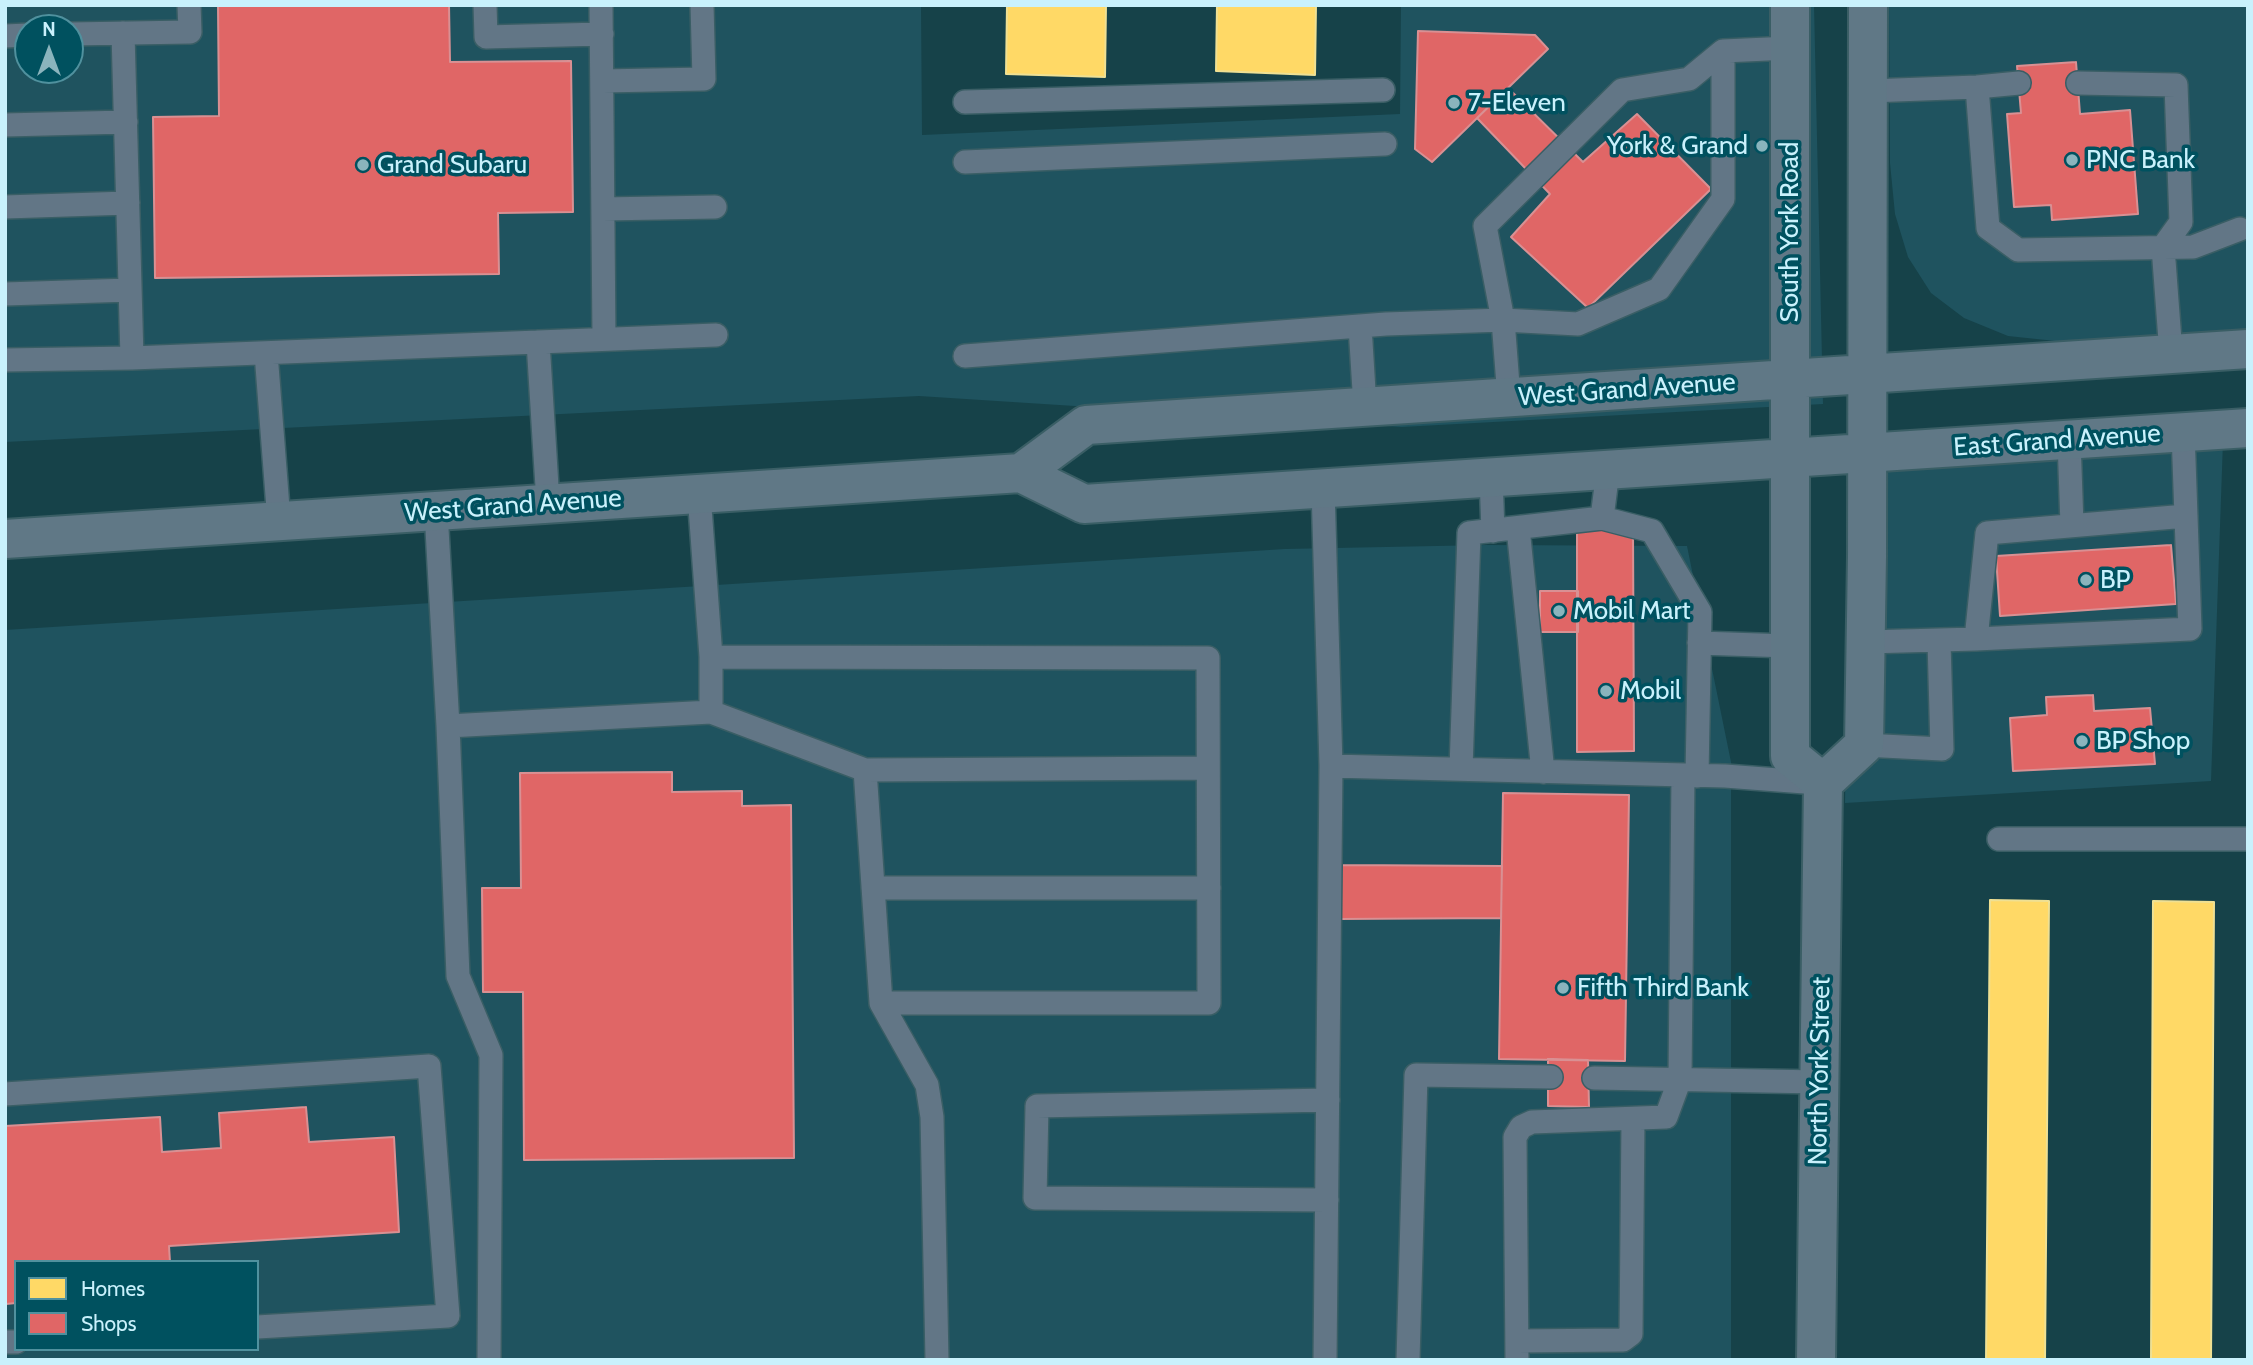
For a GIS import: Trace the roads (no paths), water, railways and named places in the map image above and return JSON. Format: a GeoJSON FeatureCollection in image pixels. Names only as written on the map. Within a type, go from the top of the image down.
{"type":"FeatureCollection","features":[{"type":"Feature","properties":{"kind":"main road","name":"South York Road"},"geometry":{"type":"LineString","coordinates":[[1790,5],[1790,459]]}},
{"type":"Feature","properties":{"kind":"main road"},"geometry":{"type":"LineString","coordinates":[[1790,459],[1790,755],[1823,783],[1864,745],[1868,5]]}},
{"type":"Feature","properties":{"kind":"main road","name":"West Grand Avenue"},"geometry":{"type":"LineString","coordinates":[[5,539],[1021,473],[1086,425],[2248,349]]}},
{"type":"Feature","properties":{"kind":"main road","name":"East Grand Avenue"},"geometry":{"type":"LineString","coordinates":[[1867,454],[2248,428]]}},
{"type":"Feature","properties":{"kind":"main road"},"geometry":{"type":"LineString","coordinates":[[1021,473],[1084,505],[1867,454]]}},
{"type":"Feature","properties":{"kind":"main road","name":"North York Street"},"geometry":{"type":"LineString","coordinates":[[1816,1360],[1823,783]]}},
{"type":"Feature","properties":{"kind":"lane"},"geometry":{"type":"LineString","coordinates":[[84,34],[190,32],[189,5]]}},
{"type":"Feature","properties":{"kind":"lane"},"geometry":{"type":"LineString","coordinates":[[485,5],[486,37],[602,34]]}},
{"type":"Feature","properties":{"kind":"lane"},"geometry":{"type":"LineString","coordinates":[[601,5],[604,339]]}},
{"type":"Feature","properties":{"kind":"lane"},"geometry":{"type":"LineString","coordinates":[[603,81],[704,79],[702,5]]}},
{"type":"Feature","properties":{"kind":"lane"},"geometry":{"type":"LineString","coordinates":[[124,33],[132,358]]}},
{"type":"Feature","properties":{"kind":"lane"},"geometry":{"type":"LineString","coordinates":[[1510,398],[1503,320],[1485,226],[1622,90],[1689,79],[1723,51],[1790,48]]}},
{"type":"Feature","properties":{"kind":"lane"},"geometry":{"type":"LineString","coordinates":[[965,356],[1387,324],[1503,320],[1578,324],[1659,289],[1723,199],[1723,51]]}},
{"type":"Feature","properties":{"kind":"lane"},"geometry":{"type":"LineString","coordinates":[[1869,91],[2018,83]]}},
{"type":"Feature","properties":{"kind":"lane"},"geometry":{"type":"LineString","coordinates":[[2078,83],[2176,85],[2181,222],[2163,247],[2171,354]]}},
{"type":"Feature","properties":{"kind":"lane"},"geometry":{"type":"LineString","coordinates":[[1977,87],[1988,228],[2018,250],[2193,247],[2240,229]]}},
{"type":"Feature","properties":{"kind":"lane"},"geometry":{"type":"LineString","coordinates":[[965,102],[1383,90]]}},
{"type":"Feature","properties":{"kind":"lane"},"geometry":{"type":"LineString","coordinates":[[5,125],[125,122]]}},
{"type":"Feature","properties":{"kind":"lane"},"geometry":{"type":"LineString","coordinates":[[965,162],[1385,144]]}},
{"type":"Feature","properties":{"kind":"lane"},"geometry":{"type":"LineString","coordinates":[[5,207],[128,203]]}},
{"type":"Feature","properties":{"kind":"lane"},"geometry":{"type":"LineString","coordinates":[[603,209],[715,208]]}},
{"type":"Feature","properties":{"kind":"lane"},"geometry":{"type":"LineString","coordinates":[[5,294],[130,290]]}},
{"type":"Feature","properties":{"kind":"lane"},"geometry":{"type":"LineString","coordinates":[[1360,326],[1365,407]]}},
{"type":"Feature","properties":{"kind":"lane"},"geometry":{"type":"LineString","coordinates":[[5,360],[132,358],[716,335]]}},
{"type":"Feature","properties":{"kind":"lane"},"geometry":{"type":"LineString","coordinates":[[538,342],[548,503]]}},
{"type":"Feature","properties":{"kind":"lane"},"geometry":{"type":"LineString","coordinates":[[266,353],[279,521]]}},
{"type":"Feature","properties":{"kind":"lane"},"geometry":{"type":"LineString","coordinates":[[1866,642],[2190,629],[2183,432]]}},
{"type":"Feature","properties":{"kind":"lane"},"geometry":{"type":"LineString","coordinates":[[2069,440],[2072,525]]}},
{"type":"Feature","properties":{"kind":"lane"},"geometry":{"type":"LineString","coordinates":[[1602,518],[1608,470]]}},
{"type":"Feature","properties":{"kind":"lane"},"geometry":{"type":"LineString","coordinates":[[1491,477],[1493,531]]}},
{"type":"Feature","properties":{"kind":"lane"},"geometry":{"type":"LineString","coordinates":[[1324,488],[1331,766],[1325,1360]]}},
{"type":"Feature","properties":{"kind":"lane"},"geometry":{"type":"LineString","coordinates":[[699,494],[711,657],[711,712]]}},
{"type":"Feature","properties":{"kind":"lane"},"geometry":{"type":"LineString","coordinates":[[436,510],[458,976],[491,1055],[489,1360]]}},
{"type":"Feature","properties":{"kind":"lane"},"geometry":{"type":"LineString","coordinates":[[1976,639],[1987,533],[2186,516]]}},
{"type":"Feature","properties":{"kind":"lane"},"geometry":{"type":"LineString","coordinates":[[1461,769],[1469,533],[1602,518],[1652,531],[1700,612],[1690,775],[1680,1080],[1666,1117],[1532,1122],[1521,1127],[1514,1137],[1517,1351],[1623,1340],[1631,1334],[1633,1119]]}},
{"type":"Feature","properties":{"kind":"lane"},"geometry":{"type":"LineString","coordinates":[[1518,528],[1543,772]]}},
{"type":"Feature","properties":{"kind":"lane"},"geometry":{"type":"LineString","coordinates":[[1864,745],[1942,749],[1939,641]]}},
{"type":"Feature","properties":{"kind":"lane"},"geometry":{"type":"LineString","coordinates":[[1699,643],[1789,646]]}},
{"type":"Feature","properties":{"kind":"lane"},"geometry":{"type":"LineString","coordinates":[[711,657],[1208,658],[1209,1003],[881,1003]]}},
{"type":"Feature","properties":{"kind":"lane"},"geometry":{"type":"LineString","coordinates":[[448,726],[711,712],[865,770],[1208,768]]}},
{"type":"Feature","properties":{"kind":"lane"},"geometry":{"type":"LineString","coordinates":[[1331,766],[1690,775],[1823,783]]}},
{"type":"Feature","properties":{"kind":"lane"},"geometry":{"type":"LineString","coordinates":[[865,770],[881,1003],[927,1085],[930,1106],[937,1360]]}},
{"type":"Feature","properties":{"kind":"lane"},"geometry":{"type":"LineString","coordinates":[[1999,839],[2248,839]]}},
{"type":"Feature","properties":{"kind":"lane"},"geometry":{"type":"LineString","coordinates":[[873,888],[1209,888]]}},
{"type":"Feature","properties":{"kind":"lane"},"geometry":{"type":"LineString","coordinates":[[5,1094],[429,1066],[448,1316],[259,1327]]}},
{"type":"Feature","properties":{"kind":"lane"},"geometry":{"type":"LineString","coordinates":[[1408,1360],[1416,1075],[1551,1077]]}},
{"type":"Feature","properties":{"kind":"lane"},"geometry":{"type":"LineString","coordinates":[[1594,1078],[1820,1082]]}},
{"type":"Feature","properties":{"kind":"lane"},"geometry":{"type":"LineString","coordinates":[[1326,1200],[1035,1198],[1037,1106],[1328,1100]]}},
{"type":"Feature","properties":{"kind":"place","name":"7-Eleven"},"geometry":{"type":"Point","coordinates":[1454,103]}},
{"type":"Feature","properties":{"kind":"place","name":"York & Grand"},"geometry":{"type":"Point","coordinates":[1762,146]}},
{"type":"Feature","properties":{"kind":"place","name":"PNC Bank"},"geometry":{"type":"Point","coordinates":[2072,160]}},
{"type":"Feature","properties":{"kind":"place","name":"Grand Subaru"},"geometry":{"type":"Point","coordinates":[363,165]}},
{"type":"Feature","properties":{"kind":"place","name":"BP"},"geometry":{"type":"Point","coordinates":[2086,580]}},
{"type":"Feature","properties":{"kind":"place","name":"Mobil Mart"},"geometry":{"type":"Point","coordinates":[1559,611]}},
{"type":"Feature","properties":{"kind":"place","name":"Mobil"},"geometry":{"type":"Point","coordinates":[1606,691]}},
{"type":"Feature","properties":{"kind":"place","name":"BP Shop"},"geometry":{"type":"Point","coordinates":[2082,741]}},
{"type":"Feature","properties":{"kind":"place","name":"Fifth Third Bank"},"geometry":{"type":"Point","coordinates":[1563,988]}}]}
